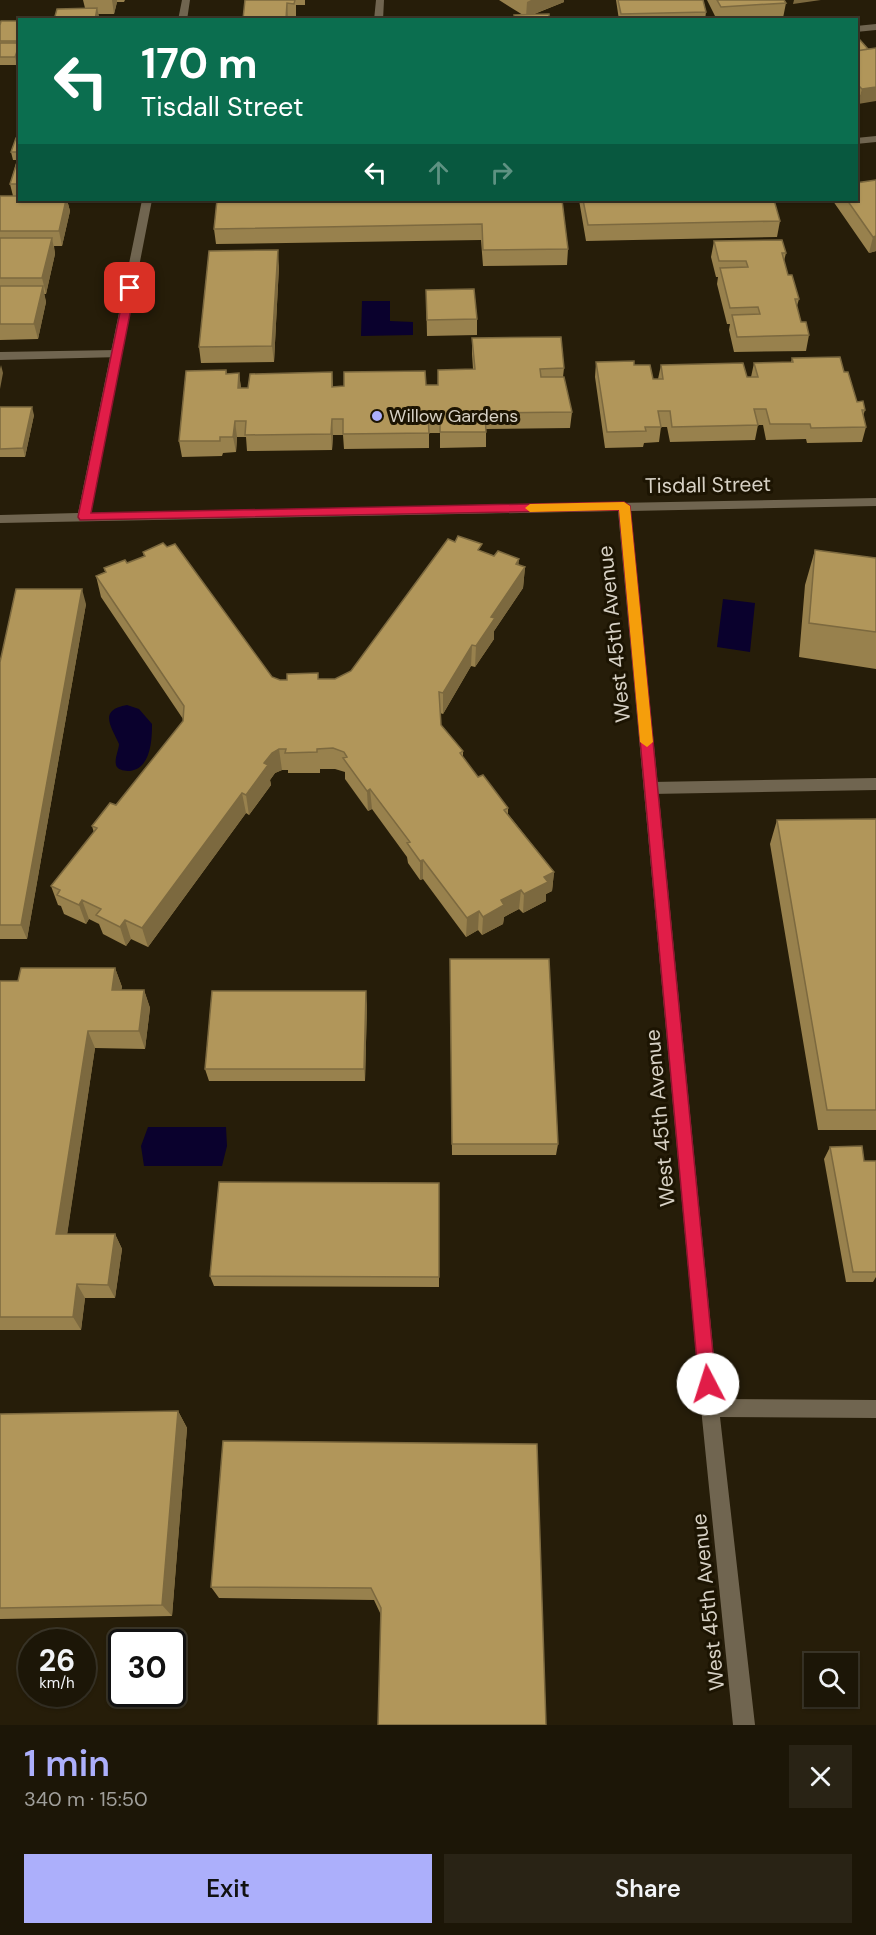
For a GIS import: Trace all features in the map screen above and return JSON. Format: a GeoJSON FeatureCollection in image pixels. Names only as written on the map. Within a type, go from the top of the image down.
{"type":"FeatureCollection","features":[{"type":"Feature","properties":{"kind":"street"},"geometry":{"type":"LineString","coordinates":[[182,18],[186,0]]}},
{"type":"Feature","properties":{"kind":"street"},"geometry":{"type":"LineString","coordinates":[[378,18],[380,0]]}},
{"type":"Feature","properties":{"kind":"street"},"geometry":{"type":"LineString","coordinates":[[858,29],[876,27]]}},
{"type":"Feature","properties":{"kind":"street"},"geometry":{"type":"LineString","coordinates":[[858,141],[876,139]]}},
{"type":"Feature","properties":{"kind":"street"},"geometry":{"type":"LineString","coordinates":[[84,517],[147,201]]}},
{"type":"Feature","properties":{"kind":"street"},"geometry":{"type":"LineString","coordinates":[[0,356],[117,354]]}},
{"type":"Feature","properties":{"kind":"street","name":"Tisdall Street"},"geometry":{"type":"LineString","coordinates":[[0,519],[876,502]]}},
{"type":"Feature","properties":{"kind":"street","name":"West 45th Avenue"},"geometry":{"type":"LineString","coordinates":[[624,506],[710,1407],[744,1725]]}},
{"type":"Feature","properties":{"kind":"street"},"geometry":{"type":"LineString","coordinates":[[651,788],[876,784]]}},
{"type":"Feature","properties":{"kind":"street"},"geometry":{"type":"LineString","coordinates":[[710,1407],[876,1408]]}},
{"type":"Feature","properties":{"kind":"shaded area"},"geometry":{"type":"Polygon","coordinates":[[[362,301],[390,301],[390,321],[413,322],[413,335],[361,336],[362,301]]]}},
{"type":"Feature","properties":{"kind":"shaded area"},"geometry":{"type":"Polygon","coordinates":[[[723,599],[755,603],[750,652],[717,647],[723,599]]]}},
{"type":"Feature","properties":{"kind":"shaded area"},"geometry":{"type":"Polygon","coordinates":[[[127,705],[139,709],[152,724],[151,745],[146,759],[137,769],[130,771],[121,770],[116,765],[119,744],[109,720],[112,711],[127,705]]]}},
{"type":"Feature","properties":{"kind":"shaded area"},"geometry":{"type":"Polygon","coordinates":[[[148,1127],[226,1127],[227,1146],[222,1166],[144,1166],[141,1146],[148,1127]]]}},
{"type":"Feature","properties":{"kind":"building"},"geometry":{"type":"Polygon","coordinates":[[[245,0],[295,0],[294,4],[287,3],[286,18],[243,18],[245,0]]]}},
{"type":"Feature","properties":{"kind":"building"},"geometry":{"type":"Polygon","coordinates":[[[618,0],[703,0],[706,12],[621,14],[618,0]]]}},
{"type":"Feature","properties":{"kind":"building"},"geometry":{"type":"Polygon","coordinates":[[[717,0],[784,0],[786,3],[721,7],[717,0]]]}},
{"type":"Feature","properties":{"kind":"building"},"geometry":{"type":"Polygon","coordinates":[[[97,8],[95,18],[55,18],[57,9],[97,8]]]}},
{"type":"Feature","properties":{"kind":"building"},"geometry":{"type":"Polygon","coordinates":[[[549,14],[549,18],[515,18],[514,15],[549,14]]]}},
{"type":"Feature","properties":{"kind":"building"},"geometry":{"type":"Polygon","coordinates":[[[1,21],[18,21],[18,41],[0,41],[1,21]]]}},
{"type":"Feature","properties":{"kind":"building"},"geometry":{"type":"Polygon","coordinates":[[[858,40],[860,40],[868,49],[858,51],[858,40]]]}},
{"type":"Feature","properties":{"kind":"building"},"geometry":{"type":"Polygon","coordinates":[[[0,43],[18,43],[15,57],[0,57],[0,43]]]}},
{"type":"Feature","properties":{"kind":"building"},"geometry":{"type":"Polygon","coordinates":[[[876,48],[876,87],[862,89],[858,85],[858,51],[876,48]]]}},
{"type":"Feature","properties":{"kind":"building"},"geometry":{"type":"Polygon","coordinates":[[[16,138],[18,138],[18,152],[11,152],[16,138]]]}},
{"type":"Feature","properties":{"kind":"building"},"geometry":{"type":"Polygon","coordinates":[[[18,159],[18,184],[10,184],[18,159]]]}},
{"type":"Feature","properties":{"kind":"building"},"geometry":{"type":"Polygon","coordinates":[[[876,180],[876,236],[873,237],[848,201],[858,201],[858,183],[876,180]]]}},
{"type":"Feature","properties":{"kind":"building"},"geometry":{"type":"Polygon","coordinates":[[[0,196],[18,196],[18,201],[66,201],[59,231],[0,231],[0,196]]]}},
{"type":"Feature","properties":{"kind":"building"},"geometry":{"type":"Polygon","coordinates":[[[217,201],[562,201],[568,249],[483,250],[482,224],[214,229],[217,201]]]}},
{"type":"Feature","properties":{"kind":"building"},"geometry":{"type":"Polygon","coordinates":[[[583,201],[774,201],[780,221],[588,225],[583,201]]]}},
{"type":"Feature","properties":{"kind":"building"},"geometry":{"type":"Polygon","coordinates":[[[0,238],[52,238],[42,278],[0,278],[0,238]]]}},
{"type":"Feature","properties":{"kind":"building"},"geometry":{"type":"Polygon","coordinates":[[[782,240],[786,253],[782,253],[788,275],[792,275],[799,299],[795,299],[801,322],[806,322],[809,335],[737,337],[732,315],[760,314],[758,307],[730,308],[720,268],[748,267],[746,261],[719,261],[714,241],[782,240]]]}},
{"type":"Feature","properties":{"kind":"building"},"geometry":{"type":"Polygon","coordinates":[[[278,250],[272,346],[199,347],[209,251],[278,250]]]}},
{"type":"Feature","properties":{"kind":"building"},"geometry":{"type":"Polygon","coordinates":[[[0,286],[43,286],[34,324],[0,324],[0,286]]]}},
{"type":"Feature","properties":{"kind":"building"},"geometry":{"type":"Polygon","coordinates":[[[474,289],[477,319],[427,320],[426,290],[474,289]]]}},
{"type":"Feature","properties":{"kind":"building","name":"Willow Gardens"},"geometry":{"type":"Polygon","coordinates":[[[561,337],[564,368],[540,369],[541,377],[564,377],[572,412],[485,413],[486,432],[440,432],[440,417],[428,417],[429,433],[343,434],[343,419],[332,419],[331,434],[245,435],[246,421],[235,421],[233,437],[220,437],[220,441],[179,441],[186,371],[226,370],[226,374],[239,373],[238,388],[248,388],[250,374],[332,372],[332,387],[344,386],[344,372],[425,371],[426,385],[438,385],[438,370],[475,369],[472,338],[561,337]]]}},
{"type":"Feature","properties":{"kind":"building"},"geometry":{"type":"Polygon","coordinates":[[[840,357],[844,372],[848,372],[857,402],[863,401],[865,410],[862,410],[866,427],[811,428],[810,424],[770,424],[766,409],[754,409],[758,425],[672,427],[670,411],[658,411],[661,427],[645,427],[646,431],[607,432],[596,362],[634,361],[634,365],[650,365],[653,379],[663,379],[661,365],[743,363],[747,377],[758,377],[754,363],[793,362],[792,358],[840,357]]]}},
{"type":"Feature","properties":{"kind":"building"},"geometry":{"type":"Polygon","coordinates":[[[0,407],[32,407],[23,448],[0,449],[0,407]]]}},
{"type":"Feature","properties":{"kind":"building"},"geometry":{"type":"Polygon","coordinates":[[[458,536],[482,544],[478,550],[494,556],[498,551],[519,559],[516,564],[525,567],[491,617],[495,618],[476,646],[472,645],[443,693],[439,692],[441,725],[463,751],[460,753],[478,777],[483,775],[508,808],[504,810],[554,872],[544,877],[548,882],[524,894],[521,890],[501,900],[504,905],[483,917],[479,911],[467,918],[423,860],[420,861],[407,843],[410,842],[370,789],[367,791],[343,758],[347,757],[344,752],[333,748],[317,749],[317,752],[285,753],[286,749],[279,749],[272,753],[264,763],[268,765],[246,795],[242,793],[142,928],[125,920],[120,927],[96,915],[101,909],[82,900],[79,905],[57,895],[60,890],[51,886],[97,828],[92,826],[110,803],[116,805],[183,721],[184,706],[96,576],[106,572],[104,568],[145,556],[143,552],[163,543],[167,547],[175,544],[272,677],[287,680],[287,674],[318,673],[318,679],[335,679],[351,671],[448,539],[455,542],[458,536]]]}},
{"type":"Feature","properties":{"kind":"building"},"geometry":{"type":"Polygon","coordinates":[[[815,550],[876,558],[876,632],[809,623],[815,550]]]}},
{"type":"Feature","properties":{"kind":"building"},"geometry":{"type":"Polygon","coordinates":[[[16,589],[82,589],[21,925],[0,925],[0,662],[16,589]]]}},
{"type":"Feature","properties":{"kind":"building"},"geometry":{"type":"Polygon","coordinates":[[[876,819],[876,1110],[827,1110],[777,820],[876,819]]]}},
{"type":"Feature","properties":{"kind":"building"},"geometry":{"type":"Polygon","coordinates":[[[450,959],[549,959],[558,1144],[452,1144],[450,959]]]}},
{"type":"Feature","properties":{"kind":"building"},"geometry":{"type":"Polygon","coordinates":[[[21,968],[115,968],[112,990],[144,990],[139,1031],[88,1031],[56,1234],[115,1234],[108,1285],[77,1284],[73,1317],[0,1317],[0,981],[18,981],[21,968]]]}},
{"type":"Feature","properties":{"kind":"building"},"geometry":{"type":"Polygon","coordinates":[[[212,991],[366,991],[364,1069],[205,1069],[212,991]]]}},
{"type":"Feature","properties":{"kind":"building"},"geometry":{"type":"Polygon","coordinates":[[[862,1146],[864,1161],[876,1161],[876,1272],[853,1272],[830,1147],[862,1146]]]}},
{"type":"Feature","properties":{"kind":"building"},"geometry":{"type":"Polygon","coordinates":[[[219,1182],[439,1183],[439,1277],[210,1276],[219,1182]]]}},
{"type":"Feature","properties":{"kind":"building"},"geometry":{"type":"Polygon","coordinates":[[[178,1411],[162,1605],[0,1608],[0,1414],[178,1411]]]}},
{"type":"Feature","properties":{"kind":"building"},"geometry":{"type":"Polygon","coordinates":[[[223,1441],[537,1444],[546,1725],[378,1725],[381,1608],[371,1588],[211,1587],[223,1441]]]}},
{"type":"Feature","properties":{"kind":"slow traffic"},"geometry":{"type":"LineString","coordinates":[[530,508],[624,506],[647,742]]}},
{"type":"Feature","properties":{"kind":"place","name":"Willow Gardens"},"geometry":{"type":"Point","coordinates":[377,416]}},
{"type":"Feature","properties":{"kind":"route"},"geometry":{"type":"LineString","coordinates":[[130,288],[84,517],[624,506],[708,1384]]}}]}
